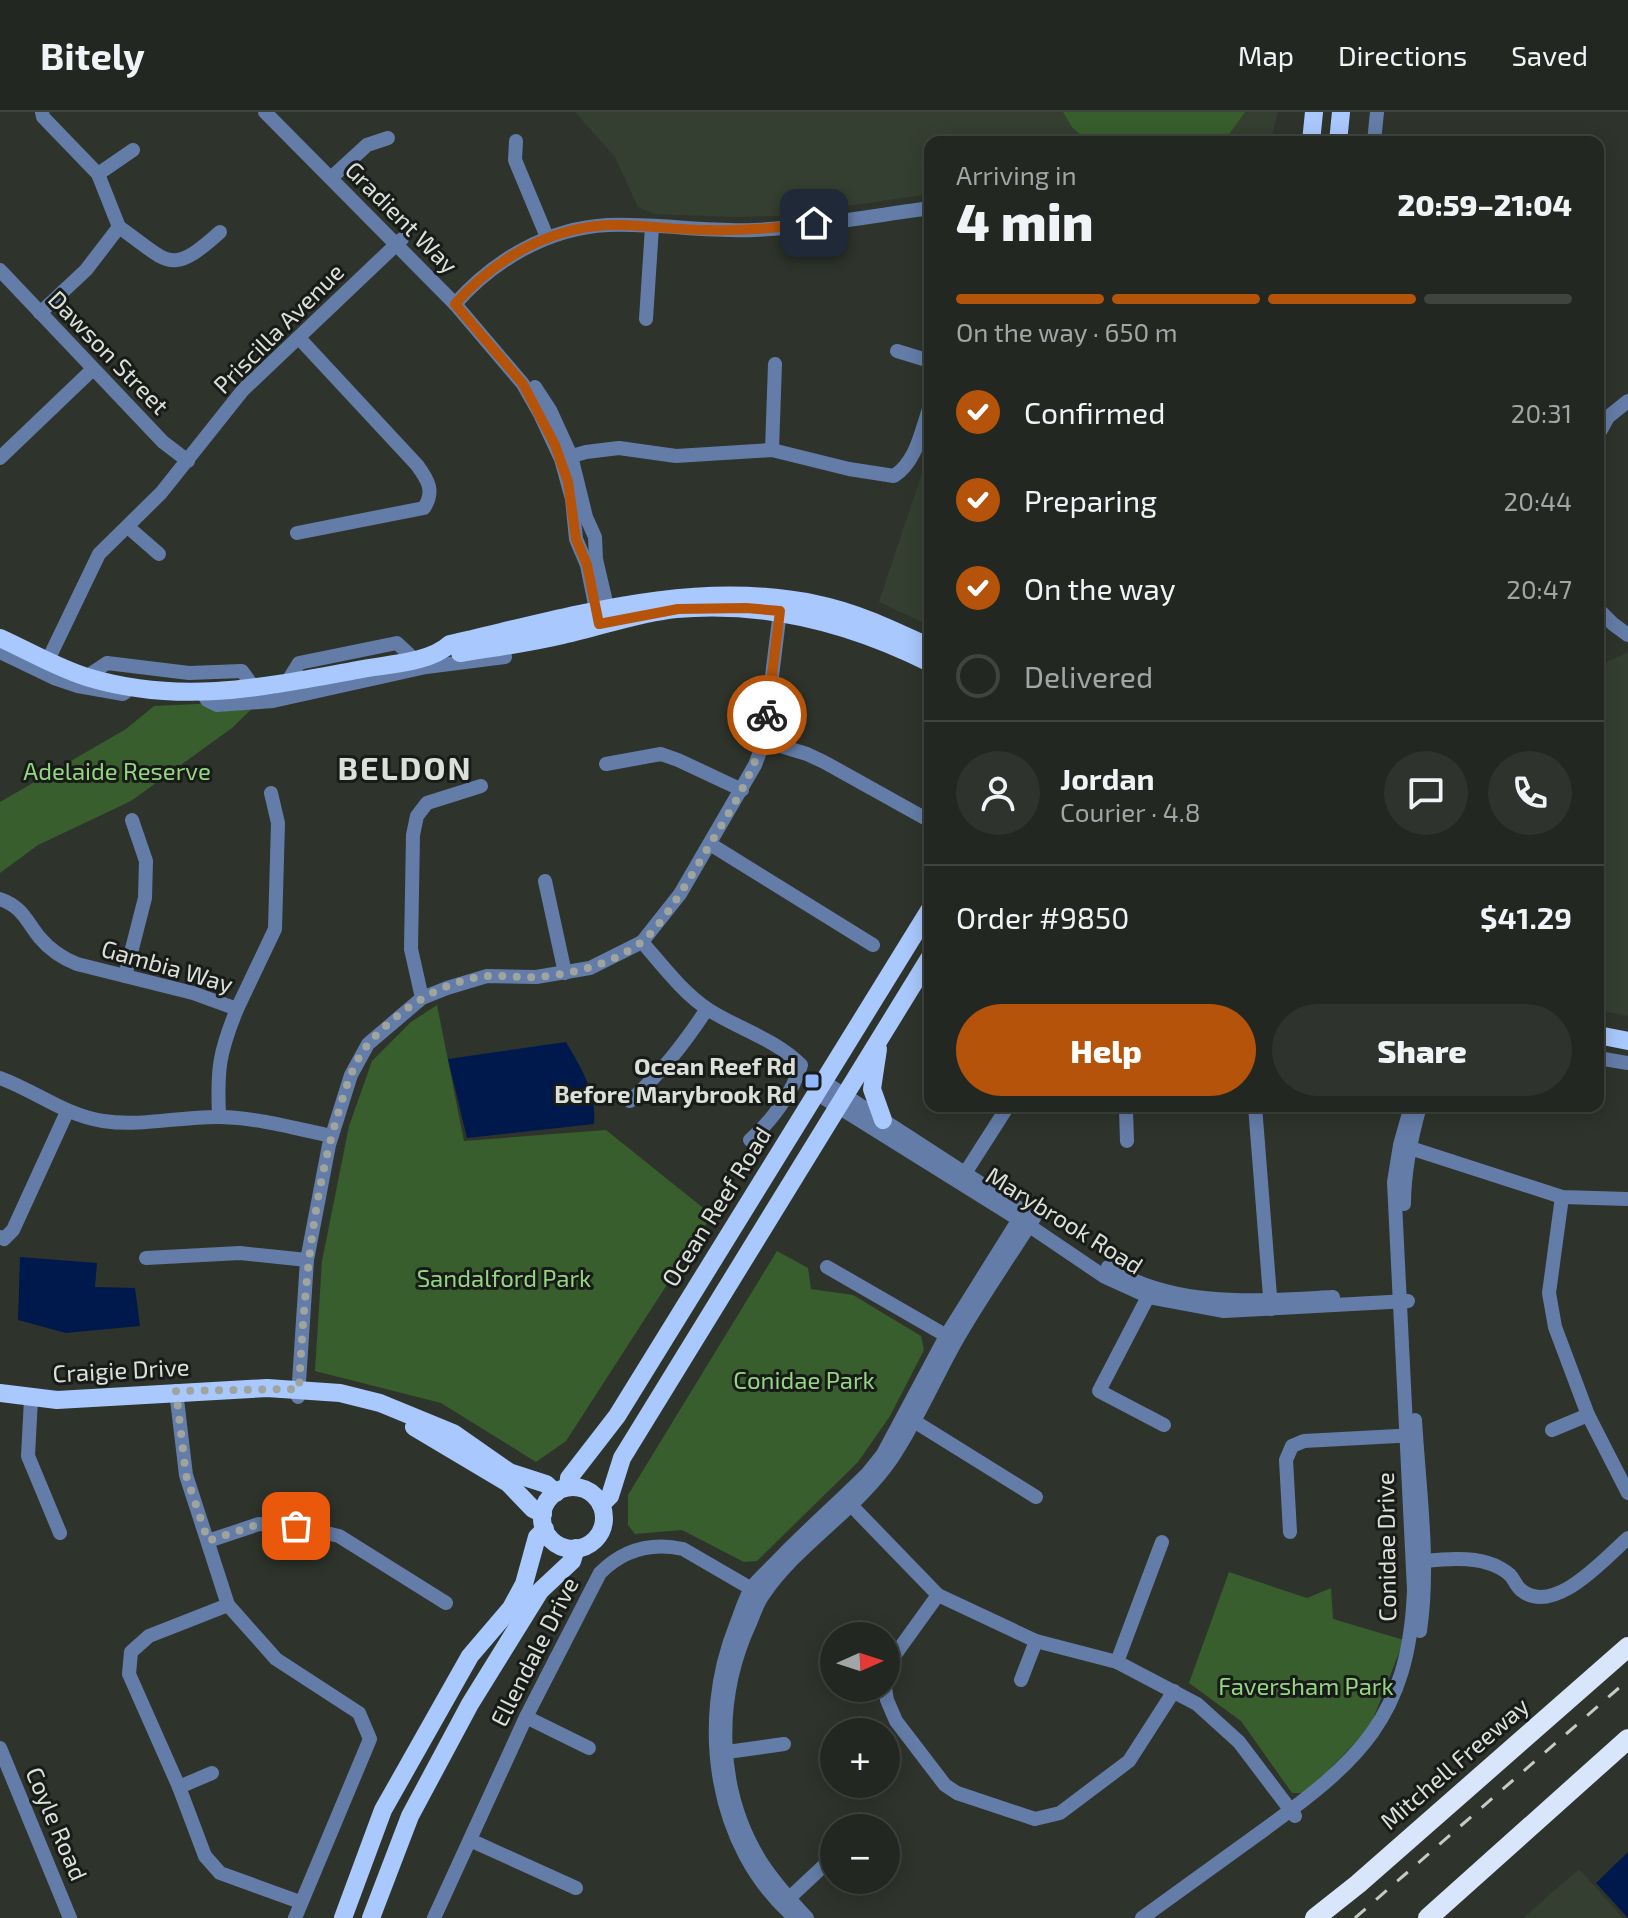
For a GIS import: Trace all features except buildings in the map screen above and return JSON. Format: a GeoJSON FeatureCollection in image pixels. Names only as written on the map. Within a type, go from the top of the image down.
{"type":"FeatureCollection","features":[{"type":"Feature","properties":{"kind":"highway","name":"Mitchell Freeway"},"geometry":{"type":"LineString","coordinates":[[1315,1918],[1358,1884],[1628,1647]]}},
{"type":"Feature","properties":{"kind":"highway"},"geometry":{"type":"LineString","coordinates":[[1428,1918],[1628,1739]]}},
{"type":"Feature","properties":{"kind":"main road"},"geometry":{"type":"LineString","coordinates":[[1312,136],[1314,112]]}},
{"type":"Feature","properties":{"kind":"main road"},"geometry":{"type":"LineString","coordinates":[[1339,136],[1341,112]]}},
{"type":"Feature","properties":{"kind":"main road"},"geometry":{"type":"LineString","coordinates":[[1,639],[86,677],[134,687],[203,693],[255,689],[381,671],[442,652],[452,655],[528,642],[603,616],[678,609],[820,604],[855,615],[924,644]]}},
{"type":"Feature","properties":{"kind":"main road"},"geometry":{"type":"LineString","coordinates":[[780,605],[850,629],[924,660]]}},
{"type":"Feature","properties":{"kind":"main road","name":"Ocean Reef Road"},"geometry":{"type":"LineString","coordinates":[[562,1490],[617,1416],[924,919]]}},
{"type":"Feature","properties":{"kind":"main road","name":"Ocean Reef Road"},"geometry":{"type":"LineString","coordinates":[[601,1505],[610,1496],[622,1458],[924,967]]}},
{"type":"Feature","properties":{"kind":"main road"},"geometry":{"type":"LineString","coordinates":[[1604,1036],[1628,1041]]}},
{"type":"Feature","properties":{"kind":"main road"},"geometry":{"type":"LineString","coordinates":[[880,1038],[872,1089],[883,1120]]}},
{"type":"Feature","properties":{"kind":"main road"},"geometry":{"type":"LineString","coordinates":[[1604,1046],[1628,1051]]}},
{"type":"Feature","properties":{"kind":"main road","name":"Craigie Drive"},"geometry":{"type":"LineString","coordinates":[[0,1393],[31,1403]]}},
{"type":"Feature","properties":{"kind":"main road","name":"Craigie Drive"},"geometry":{"type":"LineString","coordinates":[[298,1393],[350,1405],[412,1426],[508,1483],[544,1522]]}},
{"type":"Feature","properties":{"kind":"main road","name":"Craigie Drive"},"geometry":{"type":"LineString","coordinates":[[0,1402],[298,1393],[363,1398],[453,1433],[509,1472],[562,1490]]}},
{"type":"Feature","properties":{"kind":"main road"},"geometry":{"type":"LineString","coordinates":[[343,1918],[383,1810],[470,1656],[511,1608],[524,1584],[548,1500],[562,1490],[588,1491],[601,1505],[604,1519],[600,1533],[589,1544],[576,1548],[557,1544],[544,1522]]}},
{"type":"Feature","properties":{"kind":"main road"},"geometry":{"type":"LineString","coordinates":[[371,1918],[410,1816],[470,1704],[540,1591],[572,1561],[576,1548]]}},
{"type":"Feature","properties":{"kind":"street"},"geometry":{"type":"LineString","coordinates":[[42,112],[43,117],[98,174],[119,227],[169,261],[181,261],[197,252],[220,232]]}},
{"type":"Feature","properties":{"kind":"street","name":"Gradient Way"},"geometry":{"type":"LineString","coordinates":[[265,112],[334,175]]}},
{"type":"Feature","properties":{"kind":"street","name":"Gradient Way"},"geometry":{"type":"LineString","coordinates":[[279,112],[334,175],[458,300],[528,376],[550,410],[566,457],[576,539],[603,616]]}},
{"type":"Feature","properties":{"kind":"street"},"geometry":{"type":"LineString","coordinates":[[1375,136],[1377,112]]}},
{"type":"Feature","properties":{"kind":"street"},"geometry":{"type":"LineString","coordinates":[[334,175],[367,145],[388,138]]}},
{"type":"Feature","properties":{"kind":"street"},"geometry":{"type":"LineString","coordinates":[[516,141],[515,160],[547,237]]}},
{"type":"Feature","properties":{"kind":"street"},"geometry":{"type":"LineString","coordinates":[[98,174],[133,150]]}},
{"type":"Feature","properties":{"kind":"street"},"geometry":{"type":"LineString","coordinates":[[458,300],[500,262],[547,237],[605,225],[756,230],[924,209]]}},
{"type":"Feature","properties":{"kind":"street"},"geometry":{"type":"LineString","coordinates":[[40,313],[86,270],[119,227]]}},
{"type":"Feature","properties":{"kind":"street"},"geometry":{"type":"LineString","coordinates":[[646,319],[652,227]]}},
{"type":"Feature","properties":{"kind":"street","name":"Priscilla Avenue"},"geometry":{"type":"LineString","coordinates":[[48,660],[99,554],[188,461],[243,390],[399,242]]}},
{"type":"Feature","properties":{"kind":"street","name":"Dawson Street"},"geometry":{"type":"LineString","coordinates":[[0,270],[163,442],[188,461]]}},
{"type":"Feature","properties":{"kind":"street"},"geometry":{"type":"LineString","coordinates":[[297,533],[424,508],[431,489],[417,465],[299,338]]}},
{"type":"Feature","properties":{"kind":"street"},"geometry":{"type":"LineString","coordinates":[[897,351],[924,359]]}},
{"type":"Feature","properties":{"kind":"street"},"geometry":{"type":"LineString","coordinates":[[772,450],[775,364]]}},
{"type":"Feature","properties":{"kind":"street"},"geometry":{"type":"LineString","coordinates":[[0,458],[93,369]]}},
{"type":"Feature","properties":{"kind":"street"},"geometry":{"type":"LineString","coordinates":[[1604,413],[1628,401]]}},
{"type":"Feature","properties":{"kind":"street"},"geometry":{"type":"LineString","coordinates":[[566,457],[619,448],[676,456],[772,450],[849,469],[894,476],[907,467],[924,424]]}},
{"type":"Feature","properties":{"kind":"street"},"geometry":{"type":"LineString","coordinates":[[128,527],[159,554]]}},
{"type":"Feature","properties":{"kind":"street"},"geometry":{"type":"LineString","coordinates":[[298,1393],[307,1260],[331,1136],[351,1075],[368,1044],[422,998],[487,976],[536,977],[565,973],[610,960],[642,942],[680,894],[742,790],[764,741],[780,605]]}},
{"type":"Feature","properties":{"kind":"street"},"geometry":{"type":"LineString","coordinates":[[1604,615],[1628,635]]}},
{"type":"Feature","properties":{"kind":"street"},"geometry":{"type":"LineString","coordinates":[[1,639],[54,678],[123,694],[134,687]]}},
{"type":"Feature","properties":{"kind":"street"},"geometry":{"type":"LineString","coordinates":[[286,684],[299,663],[397,643],[414,659]]}},
{"type":"Feature","properties":{"kind":"street"},"geometry":{"type":"LineString","coordinates":[[203,693],[207,700],[217,705],[273,701],[381,671],[505,657]]}},
{"type":"Feature","properties":{"kind":"street"},"geometry":{"type":"LineString","coordinates":[[86,677],[107,663],[189,673],[242,671],[255,689]]}},
{"type":"Feature","properties":{"kind":"street"},"geometry":{"type":"LineString","coordinates":[[764,741],[807,754],[924,818]]}},
{"type":"Feature","properties":{"kind":"street"},"geometry":{"type":"LineString","coordinates":[[606,764],[661,754],[742,790]]}},
{"type":"Feature","properties":{"kind":"street"},"geometry":{"type":"LineString","coordinates":[[422,998],[411,949],[413,835],[417,816],[427,803],[481,786]]}},
{"type":"Feature","properties":{"kind":"street"},"geometry":{"type":"LineString","coordinates":[[237,1009],[275,929],[278,823],[271,793]]}},
{"type":"Feature","properties":{"kind":"street"},"geometry":{"type":"LineString","coordinates":[[125,976],[145,898],[146,861],[132,820]]}},
{"type":"Feature","properties":{"kind":"street"},"geometry":{"type":"LineString","coordinates":[[710,844],[873,945]]}},
{"type":"Feature","properties":{"kind":"street"},"geometry":{"type":"LineString","coordinates":[[545,881],[565,973]]}},
{"type":"Feature","properties":{"kind":"street","name":"Gambia Way"},"geometry":{"type":"LineString","coordinates":[[0,899],[16,905],[41,940],[61,958],[193,993],[237,1009],[222,1046],[217,1077],[219,1117]]}},
{"type":"Feature","properties":{"kind":"street"},"geometry":{"type":"LineString","coordinates":[[642,942],[707,1009],[789,1053],[801,1065],[765,1127],[750,1140]]}},
{"type":"Feature","properties":{"kind":"street"},"geometry":{"type":"LineString","coordinates":[[630,1101],[659,1075],[707,1009]]}},
{"type":"Feature","properties":{"kind":"street"},"geometry":{"type":"LineString","coordinates":[[1604,1028],[1628,1032]]}},
{"type":"Feature","properties":{"kind":"street"},"geometry":{"type":"LineString","coordinates":[[1604,1059],[1628,1063]]}},
{"type":"Feature","properties":{"kind":"street"},"geometry":{"type":"LineString","coordinates":[[0,1078],[67,1112],[102,1121],[133,1123],[219,1117],[264,1121],[331,1136]]}},
{"type":"Feature","properties":{"kind":"street","name":"Marybrook Road"},"geometry":{"type":"LineString","coordinates":[[819,1087],[1026,1219],[1105,1277],[1224,1311],[1404,1296]]}},
{"type":"Feature","properties":{"kind":"street","name":"Marybrook Road"},"geometry":{"type":"LineString","coordinates":[[841,1101],[883,1120],[962,1177]]}},
{"type":"Feature","properties":{"kind":"street"},"geometry":{"type":"LineString","coordinates":[[0,1237],[4,1239],[13,1230],[67,1112]]}},
{"type":"Feature","properties":{"kind":"street"},"geometry":{"type":"LineString","coordinates":[[962,1177],[1004,1112]]}},
{"type":"Feature","properties":{"kind":"street"},"geometry":{"type":"LineString","coordinates":[[1126,1112],[1127,1141]]}},
{"type":"Feature","properties":{"kind":"street"},"geometry":{"type":"LineString","coordinates":[[1255,1112],[1270,1305]]}},
{"type":"Feature","properties":{"kind":"street","name":"Conidae Drive"},"geometry":{"type":"LineString","coordinates":[[1142,1918],[1354,1769],[1396,1710],[1418,1649],[1423,1610],[1404,1296],[1405,1146],[1410,1112]]}},
{"type":"Feature","properties":{"kind":"street","name":"Conidae Drive"},"geometry":{"type":"LineString","coordinates":[[1405,1146],[1418,1112]]}},
{"type":"Feature","properties":{"kind":"street"},"geometry":{"type":"LineString","coordinates":[[1405,1146],[1562,1197],[1628,1199]]}},
{"type":"Feature","properties":{"kind":"street"},"geometry":{"type":"LineString","coordinates":[[1562,1197],[1549,1293],[1555,1327],[1588,1415],[1628,1493]]}},
{"type":"Feature","properties":{"kind":"street"},"geometry":{"type":"LineString","coordinates":[[795,1918],[750,1862],[734,1829],[724,1797],[721,1753],[714,1721],[718,1689],[731,1638],[757,1592],[848,1502],[910,1418],[951,1339],[1026,1219]]}},
{"type":"Feature","properties":{"kind":"street"},"geometry":{"type":"LineString","coordinates":[[146,1258],[240,1253],[307,1260]]}},
{"type":"Feature","properties":{"kind":"street"},"geometry":{"type":"LineString","coordinates":[[827,1267],[951,1339]]}},
{"type":"Feature","properties":{"kind":"street"},"geometry":{"type":"LineString","coordinates":[[1151,1292],[1099,1391],[1164,1425]]}},
{"type":"Feature","properties":{"kind":"street"},"geometry":{"type":"LineString","coordinates":[[176,1396],[186,1475],[228,1605],[276,1659],[359,1713],[370,1739],[295,1918]]}},
{"type":"Feature","properties":{"kind":"street"},"geometry":{"type":"LineString","coordinates":[[31,1403],[28,1456],[60,1533]]}},
{"type":"Feature","properties":{"kind":"street"},"geometry":{"type":"LineString","coordinates":[[1552,1430],[1588,1415]]}},
{"type":"Feature","properties":{"kind":"street"},"geometry":{"type":"LineString","coordinates":[[910,1418],[1036,1497]]}},
{"type":"Feature","properties":{"kind":"street"},"geometry":{"type":"LineString","coordinates":[[1290,1532],[1286,1460],[1292,1446],[1304,1441],[1411,1435]]}},
{"type":"Feature","properties":{"kind":"street"},"geometry":{"type":"LineString","coordinates":[[848,1502],[938,1595],[1036,1641],[1117,1662],[1197,1704],[1239,1742],[1293,1813]]}},
{"type":"Feature","properties":{"kind":"street"},"geometry":{"type":"LineString","coordinates":[[208,1541],[259,1524],[296,1526],[339,1536],[446,1603]]}},
{"type":"Feature","properties":{"kind":"street"},"geometry":{"type":"LineString","coordinates":[[1418,1561],[1478,1561],[1490,1564],[1509,1574],[1520,1590],[1547,1599],[1569,1588],[1628,1538]]}},
{"type":"Feature","properties":{"kind":"street"},"geometry":{"type":"LineString","coordinates":[[1117,1662],[1162,1542]]}},
{"type":"Feature","properties":{"kind":"street","name":"Ellendale Drive"},"geometry":{"type":"LineString","coordinates":[[434,1918],[526,1717],[600,1573],[616,1560],[640,1548],[672,1547],[683,1549],[757,1592]]}},
{"type":"Feature","properties":{"kind":"street"},"geometry":{"type":"LineString","coordinates":[[900,1648],[938,1595]]}},
{"type":"Feature","properties":{"kind":"street"},"geometry":{"type":"LineString","coordinates":[[228,1605],[149,1636],[131,1652],[129,1674],[179,1787],[205,1856],[220,1873],[300,1902]]}},
{"type":"Feature","properties":{"kind":"street"},"geometry":{"type":"LineString","coordinates":[[1021,1680],[1036,1641]]}},
{"type":"Feature","properties":{"kind":"street"},"geometry":{"type":"LineString","coordinates":[[888,1702],[896,1721],[945,1785],[957,1793],[1035,1819],[1060,1813],[1129,1761],[1174,1691]]}},
{"type":"Feature","properties":{"kind":"street"},"geometry":{"type":"LineString","coordinates":[[526,1717],[589,1748]]}},
{"type":"Feature","properties":{"kind":"street"},"geometry":{"type":"LineString","coordinates":[[721,1753],[784,1744]]}},
{"type":"Feature","properties":{"kind":"street","name":"Coyle Road"},"geometry":{"type":"LineString","coordinates":[[0,1748],[70,1918]]}},
{"type":"Feature","properties":{"kind":"street"},"geometry":{"type":"LineString","coordinates":[[179,1787],[212,1773]]}},
{"type":"Feature","properties":{"kind":"street","name":"Conidae Drive"},"geometry":{"type":"LineString","coordinates":[[1156,1918],[1293,1813]]}},
{"type":"Feature","properties":{"kind":"street"},"geometry":{"type":"LineString","coordinates":[[470,1840],[576,1888]]}},
{"type":"Feature","properties":{"kind":"street"},"geometry":{"type":"LineString","coordinates":[[785,1902],[820,1869]]}},
{"type":"Feature","properties":{"kind":"street"},"geometry":{"type":"LineString","coordinates":[[785,1902],[807,1918]]}},
{"type":"Feature","properties":{"kind":"shaded area"},"geometry":{"type":"Polygon","coordinates":[[[575,112],[1278,112],[1272,136],[924,136],[924,195],[779,216],[654,214],[638,207],[615,157],[575,112]]]}},
{"type":"Feature","properties":{"kind":"shaded area"},"geometry":{"type":"Polygon","coordinates":[[[924,467],[924,623],[879,602],[924,467]]]}},
{"type":"Feature","properties":{"kind":"shaded area"},"geometry":{"type":"Polygon","coordinates":[[[1628,652],[1628,1016],[1604,1011],[1604,663],[1628,652]]]}},
{"type":"Feature","properties":{"kind":"shaded area"},"geometry":{"type":"Polygon","coordinates":[[[1579,1869],[1623,1918],[1523,1918],[1579,1869]]]}},
{"type":"Feature","properties":{"kind":"green space"},"geometry":{"type":"Polygon","coordinates":[[[1063,112],[1245,112],[1226,136],[1082,136],[1063,112]]]}},
{"type":"Feature","properties":{"kind":"green space","name":"Adelaide Reserve"},"geometry":{"type":"Polygon","coordinates":[[[260,701],[232,728],[131,801],[38,845],[0,873],[0,802],[126,729],[154,706],[260,701]]]}},
{"type":"Feature","properties":{"kind":"green space","name":"Sandalford Park"},"geometry":{"type":"Polygon","coordinates":[[[437,1005],[464,1141],[606,1130],[712,1215],[566,1441],[536,1462],[441,1403],[315,1371],[322,1261],[349,1126],[372,1061],[411,1022],[437,1005]]]}},
{"type":"Feature","properties":{"kind":"green space","name":"Conidae Park"},"geometry":{"type":"Polygon","coordinates":[[[777,1251],[808,1268],[811,1289],[853,1295],[921,1336],[924,1350],[890,1416],[858,1462],[757,1561],[744,1562],[682,1530],[635,1534],[628,1525],[628,1495],[777,1251]]]}},
{"type":"Feature","properties":{"kind":"green space","name":"Faversham Park"},"geometry":{"type":"Polygon","coordinates":[[[1229,1572],[1307,1598],[1331,1588],[1333,1619],[1404,1640],[1370,1727],[1307,1793],[1292,1793],[1241,1721],[1189,1683],[1229,1572]]]}},
{"type":"Feature","properties":{"kind":"water"},"geometry":{"type":"Polygon","coordinates":[[[566,1042],[590,1091],[594,1124],[467,1138],[448,1059],[566,1042]]]}},
{"type":"Feature","properties":{"kind":"water"},"geometry":{"type":"Polygon","coordinates":[[[20,1257],[97,1263],[95,1287],[135,1288],[140,1326],[66,1333],[18,1320],[20,1257]]]}},
{"type":"Feature","properties":{"kind":"water"},"geometry":{"type":"Polygon","coordinates":[[[1628,1852],[1628,1918],[1596,1883],[1628,1852]]]}},
{"type":"Feature","properties":{"kind":"railway"},"geometry":{"type":"LineString","coordinates":[[1355,1918],[1628,1680]]}},
{"type":"Feature","properties":{"kind":"way so far"},"geometry":{"type":"LineString","coordinates":[[296,1526],[259,1524],[208,1541],[186,1475],[176,1391],[299,1389],[307,1260],[331,1136],[351,1075],[368,1044],[422,998],[447,988],[487,976],[536,977],[590,968],[642,942],[680,894],[742,790],[764,741],[767,715]]}},
{"type":"Feature","properties":{"kind":"place","name":"Ocean Reef Rd Before Marybrook Rd"},"geometry":{"type":"Point","coordinates":[812,1081]}},
{"type":"Feature","properties":{"kind":"district","name":"BELDON"},"geometry":{"type":"Point","coordinates":[405,769]}},
{"type":"Feature","properties":{"kind":"route"},"geometry":{"type":"LineString","coordinates":[[767,715],[780,611],[678,609],[599,624],[587,565],[576,539],[575,514],[568,482],[555,445],[523,384],[455,304],[500,262],[547,237],[586,227],[621,225],[756,230],[814,223]]}}]}
